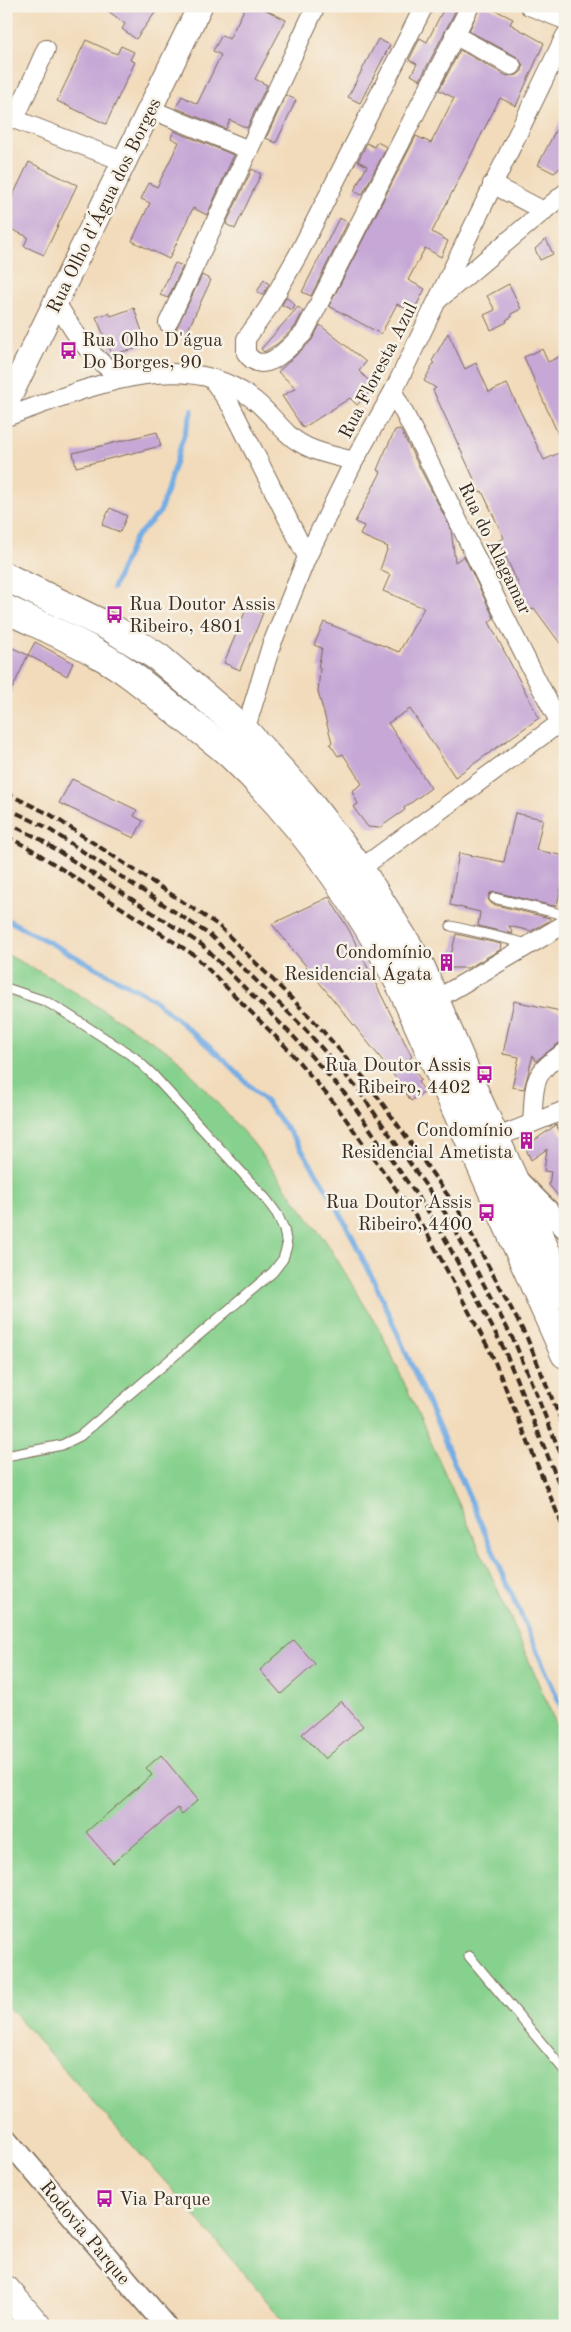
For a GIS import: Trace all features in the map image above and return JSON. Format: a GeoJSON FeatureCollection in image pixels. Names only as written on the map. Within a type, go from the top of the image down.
{"type":"FeatureCollection","features":[{"type":"Feature","properties":{"kind":"main road","name":"Rua Olho d'Água dos Borges"},"geometry":{"type":"LineString","coordinates":[[6,404],[200,6]]}},
{"type":"Feature","properties":{"kind":"main road"},"geometry":{"type":"LineString","coordinates":[[6,578],[114,629],[158,657],[245,731],[303,795],[360,869],[420,965],[565,1294]]}},
{"type":"Feature","properties":{"kind":"main road"},"geometry":{"type":"LineString","coordinates":[[6,609],[98,654],[142,683],[230,754],[270,795],[312,845],[347,893],[377,940],[401,986],[565,1354]]}},
{"type":"Feature","properties":{"kind":"main road"},"geometry":{"type":"LineString","coordinates":[[6,2290],[37,2326]]}},
{"type":"Feature","properties":{"kind":"street"},"geometry":{"type":"LineString","coordinates":[[168,323],[316,6]]}},
{"type":"Feature","properties":{"kind":"street"},"geometry":{"type":"LineString","coordinates":[[424,6],[299,253],[268,308],[246,339],[246,353],[256,363],[263,365],[275,359],[304,332],[470,6]]}},
{"type":"Feature","properties":{"kind":"street"},"geometry":{"type":"LineString","coordinates":[[528,6],[565,20]]}},
{"type":"Feature","properties":{"kind":"street"},"geometry":{"type":"LineString","coordinates":[[454,35],[512,66]]}},
{"type":"Feature","properties":{"kind":"street","name":"Rua Floresta Azul"},"geometry":{"type":"LineString","coordinates":[[245,731],[271,646],[307,557],[354,461],[392,392],[565,36]]}},
{"type":"Feature","properties":{"kind":"street"},"geometry":{"type":"LineString","coordinates":[[46,50],[11,118],[125,162]]}},
{"type":"Feature","properties":{"kind":"street"},"geometry":{"type":"LineString","coordinates":[[150,109],[249,150]]}},
{"type":"Feature","properties":{"kind":"street"},"geometry":{"type":"LineString","coordinates":[[492,184],[544,211]]}},
{"type":"Feature","properties":{"kind":"street"},"geometry":{"type":"LineString","coordinates":[[435,303],[565,194]]}},
{"type":"Feature","properties":{"kind":"street"},"geometry":{"type":"LineString","coordinates":[[56,302],[83,346],[95,359],[122,378]]}},
{"type":"Feature","properties":{"kind":"street"},"geometry":{"type":"LineString","coordinates":[[6,417],[122,378],[180,373],[212,379],[235,386],[252,398],[290,436],[309,449],[354,461]]}},
{"type":"Feature","properties":{"kind":"street"},"geometry":{"type":"LineString","coordinates":[[212,379],[230,406],[307,557]]}},
{"type":"Feature","properties":{"kind":"street","name":"Rua do Alagamar"},"geometry":{"type":"LineString","coordinates":[[392,392],[426,454],[528,665],[562,721]]}},
{"type":"Feature","properties":{"kind":"street"},"geometry":{"type":"LineString","coordinates":[[360,869],[562,721]]}},
{"type":"Feature","properties":{"kind":"street"},"geometry":{"type":"LineString","coordinates":[[435,1000],[565,924]]}},
{"type":"Feature","properties":{"kind":"street"},"geometry":{"type":"LineString","coordinates":[[532,1124],[535,1085],[540,1072],[549,1062],[565,1052]]}},
{"type":"Feature","properties":{"kind":"street"},"geometry":{"type":"LineString","coordinates":[[495,1138],[562,1114]]}},
{"type":"Feature","properties":{"kind":"street"},"geometry":{"type":"LineString","coordinates":[[511,1173],[565,1228]]}},
{"type":"Feature","properties":{"kind":"street","name":"Rodovia Parque"},"geometry":{"type":"LineString","coordinates":[[6,2138],[166,2326]]}},
{"type":"Feature","properties":{"kind":"lane"},"geometry":{"type":"LineString","coordinates":[[494,898],[565,915]]}},
{"type":"Feature","properties":{"kind":"lane"},"geometry":{"type":"LineString","coordinates":[[451,926],[531,945]]}},
{"type":"Feature","properties":{"kind":"lane"},"geometry":{"type":"LineString","coordinates":[[6,988],[45,1001],[140,1063],[266,1199],[284,1229],[286,1246],[283,1259],[273,1272],[80,1436],[62,1446],[6,1456]]}},
{"type":"Feature","properties":{"kind":"lane"},"geometry":{"type":"LineString","coordinates":[[469,1956],[565,2071]]}},
{"type":"Feature","properties":{"kind":"green space"},"geometry":{"type":"Polygon","coordinates":[[[6,954],[59,982],[175,1056],[253,1143],[327,1243],[382,1334],[510,1617],[565,1745],[565,2326],[288,2326],[178,2196],[6,2005],[6,954]]]}},
{"type":"Feature","properties":{"kind":"building"},"geometry":{"type":"Polygon","coordinates":[[[102,6],[160,6],[136,39],[122,29],[125,24],[102,6]]]}},
{"type":"Feature","properties":{"kind":"building"},"geometry":{"type":"Polygon","coordinates":[[[246,6],[258,6],[286,20],[255,79],[267,85],[247,128],[230,120],[226,129],[176,108],[182,96],[197,104],[221,55],[213,51],[222,35],[229,39],[246,6]]]}},
{"type":"Feature","properties":{"kind":"building"},"geometry":{"type":"Polygon","coordinates":[[[445,6],[458,6],[420,80],[411,75],[417,64],[409,60],[420,38],[427,42],[445,6]]]}},
{"type":"Feature","properties":{"kind":"building"},"geometry":{"type":"Polygon","coordinates":[[[480,6],[487,6],[513,19],[510,24],[544,43],[516,106],[500,98],[432,232],[448,241],[441,257],[425,248],[408,280],[425,289],[413,312],[397,304],[381,334],[329,306],[416,136],[431,143],[454,98],[439,90],[460,50],[507,76],[517,75],[522,71],[523,65],[517,57],[469,31],[480,6]]]}},
{"type":"Feature","properties":{"kind":"building"},"geometry":{"type":"Polygon","coordinates":[[[378,39],[390,45],[360,103],[348,97],[378,39]]]}},
{"type":"Feature","properties":{"kind":"building"},"geometry":{"type":"Polygon","coordinates":[[[86,40],[117,54],[121,46],[134,52],[130,60],[135,62],[106,124],[57,101],[86,40]]]}},
{"type":"Feature","properties":{"kind":"building"},"geometry":{"type":"Polygon","coordinates":[[[286,95],[296,100],[276,143],[266,138],[286,95]]]}},
{"type":"Feature","properties":{"kind":"building"},"geometry":{"type":"Polygon","coordinates":[[[565,112],[565,164],[554,173],[538,165],[565,112]]]}},
{"type":"Feature","properties":{"kind":"building"},"geometry":{"type":"Polygon","coordinates":[[[174,131],[234,155],[207,215],[193,208],[169,259],[132,241],[150,203],[141,199],[149,183],[157,187],[179,142],[171,138],[174,131]]]}},
{"type":"Feature","properties":{"kind":"building"},"geometry":{"type":"Polygon","coordinates":[[[377,142],[387,147],[362,195],[354,191],[367,166],[358,161],[367,143],[374,147],[377,142]]]}},
{"type":"Feature","properties":{"kind":"building"},"geometry":{"type":"Polygon","coordinates":[[[29,162],[77,185],[44,255],[24,246],[28,237],[6,227],[6,210],[29,162]]]}},
{"type":"Feature","properties":{"kind":"building"},"geometry":{"type":"Polygon","coordinates":[[[252,169],[261,174],[235,229],[226,224],[252,169]]]}},
{"type":"Feature","properties":{"kind":"building"},"geometry":{"type":"Polygon","coordinates":[[[339,218],[348,222],[311,296],[302,292],[339,218]]]}},
{"type":"Feature","properties":{"kind":"building"},"geometry":{"type":"Polygon","coordinates":[[[546,239],[553,254],[540,260],[535,249],[546,239]]]}},
{"type":"Feature","properties":{"kind":"building"},"geometry":{"type":"Polygon","coordinates":[[[175,263],[183,266],[168,298],[160,295],[175,263]]]}},
{"type":"Feature","properties":{"kind":"building"},"geometry":{"type":"Polygon","coordinates":[[[202,275],[211,280],[186,334],[176,329],[202,275]]]}},
{"type":"Feature","properties":{"kind":"building"},"geometry":{"type":"Polygon","coordinates":[[[264,279],[269,284],[263,295],[257,292],[264,279]]]}},
{"type":"Feature","properties":{"kind":"building"},"geometry":{"type":"Polygon","coordinates":[[[509,284],[521,309],[511,314],[512,317],[506,320],[507,322],[491,330],[484,315],[495,310],[487,296],[509,284]]]}},
{"type":"Feature","properties":{"kind":"building"},"geometry":{"type":"Polygon","coordinates":[[[286,297],[295,305],[292,310],[282,305],[286,297]]]}},
{"type":"Feature","properties":{"kind":"building"},"geometry":{"type":"Polygon","coordinates":[[[298,307],[303,311],[295,327],[277,344],[264,352],[261,349],[298,307]]]}},
{"type":"Feature","properties":{"kind":"building"},"geometry":{"type":"Polygon","coordinates":[[[134,308],[147,346],[112,354],[96,317],[109,313],[111,316],[134,308]]]}},
{"type":"Feature","properties":{"kind":"building"},"geometry":{"type":"Polygon","coordinates":[[[320,325],[366,362],[359,371],[375,387],[357,405],[350,398],[303,428],[282,396],[296,388],[278,372],[311,341],[320,325]]]}},
{"type":"Feature","properties":{"kind":"building"},"geometry":{"type":"Polygon","coordinates":[[[448,333],[465,369],[476,363],[489,392],[507,384],[544,460],[565,450],[565,650],[534,608],[522,611],[514,589],[519,585],[498,541],[504,538],[482,491],[480,492],[433,390],[436,388],[424,381],[434,363],[432,361],[448,333]]]}},
{"type":"Feature","properties":{"kind":"building"},"geometry":{"type":"Polygon","coordinates":[[[542,349],[548,362],[565,354],[565,450],[524,357],[542,349]]]}},
{"type":"Feature","properties":{"kind":"building"},"geometry":{"type":"Polygon","coordinates":[[[400,429],[451,529],[455,562],[464,556],[494,618],[489,622],[539,718],[455,777],[410,709],[388,723],[431,788],[404,808],[405,810],[379,828],[368,827],[353,807],[358,804],[352,791],[362,784],[343,754],[338,756],[330,744],[332,742],[318,692],[320,668],[318,668],[322,648],[314,645],[324,622],[399,652],[424,608],[383,591],[390,575],[380,570],[388,547],[360,535],[364,526],[355,522],[381,472],[377,470],[395,430],[400,429]]]}},
{"type":"Feature","properties":{"kind":"building"},"geometry":{"type":"Polygon","coordinates":[[[157,432],[161,446],[76,467],[73,453],[157,432]]]}},
{"type":"Feature","properties":{"kind":"building"},"geometry":{"type":"Polygon","coordinates":[[[110,508],[127,516],[120,532],[102,525],[110,508]]]}},
{"type":"Feature","properties":{"kind":"building"},"geometry":{"type":"Polygon","coordinates":[[[247,607],[263,613],[240,670],[224,663],[247,607]]]}},
{"type":"Feature","properties":{"kind":"building"},"geometry":{"type":"Polygon","coordinates":[[[35,642],[73,663],[67,676],[28,655],[35,642]]]}},
{"type":"Feature","properties":{"kind":"building"},"geometry":{"type":"Polygon","coordinates":[[[6,645],[28,655],[6,702],[6,645]]]}},
{"type":"Feature","properties":{"kind":"building"},"geometry":{"type":"Polygon","coordinates":[[[72,779],[137,810],[134,816],[143,821],[134,838],[59,803],[72,779]]]}},
{"type":"Feature","properties":{"kind":"building"},"geometry":{"type":"Polygon","coordinates":[[[515,813],[543,819],[536,850],[565,856],[565,885],[562,884],[557,905],[553,906],[495,892],[490,893],[488,899],[492,904],[550,918],[549,921],[531,931],[509,926],[513,934],[478,926],[480,912],[450,905],[459,853],[504,862],[515,813]]]}},
{"type":"Feature","properties":{"kind":"building"},"geometry":{"type":"Polygon","coordinates":[[[329,897],[349,930],[412,1057],[407,1060],[421,1080],[418,1082],[425,1091],[411,1101],[391,1071],[272,924],[329,897]]]}},
{"type":"Feature","properties":{"kind":"building"},"geometry":{"type":"Polygon","coordinates":[[[456,934],[501,944],[500,950],[468,968],[448,968],[456,934]]]}},
{"type":"Feature","properties":{"kind":"building"},"geometry":{"type":"Polygon","coordinates":[[[514,1001],[565,1012],[565,1041],[559,1043],[536,1061],[533,1055],[524,1089],[512,1087],[519,1057],[503,1054],[514,1001]]]}},
{"type":"Feature","properties":{"kind":"building"},"geometry":{"type":"Polygon","coordinates":[[[556,1125],[561,1134],[565,1135],[565,1204],[549,1185],[551,1172],[544,1171],[547,1149],[531,1160],[525,1147],[556,1125]]]}},
{"type":"Feature","properties":{"kind":"building"},"geometry":{"type":"Polygon","coordinates":[[[294,1640],[315,1664],[281,1694],[260,1670],[294,1640]]]}},
{"type":"Feature","properties":{"kind":"building"},"geometry":{"type":"Polygon","coordinates":[[[341,1701],[363,1726],[325,1759],[302,1734],[341,1701]]]}},
{"type":"Feature","properties":{"kind":"building"},"geometry":{"type":"Polygon","coordinates":[[[161,1755],[198,1800],[182,1814],[178,1808],[113,1863],[86,1832],[152,1775],[146,1768],[161,1755]]]}},
{"type":"Feature","properties":{"kind":"waterway"},"geometry":{"type":"LineString","coordinates":[[113,588],[135,538],[160,512],[192,410]]}},
{"type":"Feature","properties":{"kind":"waterway"},"geometry":{"type":"LineString","coordinates":[[6,919],[152,998],[220,1056],[266,1102],[297,1142],[334,1201],[377,1287],[565,1715]]}},
{"type":"Feature","properties":{"kind":"railway"},"geometry":{"type":"LineString","coordinates":[[6,793],[51,815],[218,925],[313,1020],[365,1079],[459,1211],[527,1338],[565,1430]]}},
{"type":"Feature","properties":{"kind":"railway"},"geometry":{"type":"LineString","coordinates":[[6,808],[44,826],[210,935],[304,1028],[356,1087],[448,1217],[515,1343],[565,1464]]}},
{"type":"Feature","properties":{"kind":"railway"},"geometry":{"type":"LineString","coordinates":[[6,822],[38,838],[202,945],[294,1037],[346,1095],[437,1224],[504,1349],[565,1498]]}},
{"type":"Feature","properties":{"kind":"railway"},"geometry":{"type":"LineString","coordinates":[[6,836],[31,849],[194,955],[285,1046],[335,1104],[426,1231],[492,1355],[565,1532]]}},
{"type":"Feature","properties":{"kind":"place","name":"Rua Olho D'água Do Borges, 90"},"geometry":{"type":"Point","coordinates":[68,350]}},
{"type":"Feature","properties":{"kind":"place","name":"Rua Doutor Assis Ribeiro, 4801"},"geometry":{"type":"Point","coordinates":[115,614]}},
{"type":"Feature","properties":{"kind":"place","name":"Condomínio Residencial Ágata"},"geometry":{"type":"Point","coordinates":[446,962]}},
{"type":"Feature","properties":{"kind":"place","name":"Rua Doutor Assis Ribeiro, 4402"},"geometry":{"type":"Point","coordinates":[485,1075]}},
{"type":"Feature","properties":{"kind":"place","name":"Condomínio Residencial Ametista"},"geometry":{"type":"Point","coordinates":[527,1140]}},
{"type":"Feature","properties":{"kind":"place","name":"Rua Doutor Assis Ribeiro, 4400"},"geometry":{"type":"Point","coordinates":[486,1212]}},
{"type":"Feature","properties":{"kind":"place","name":"Via Parque"},"geometry":{"type":"Point","coordinates":[105,2198]}}]}
